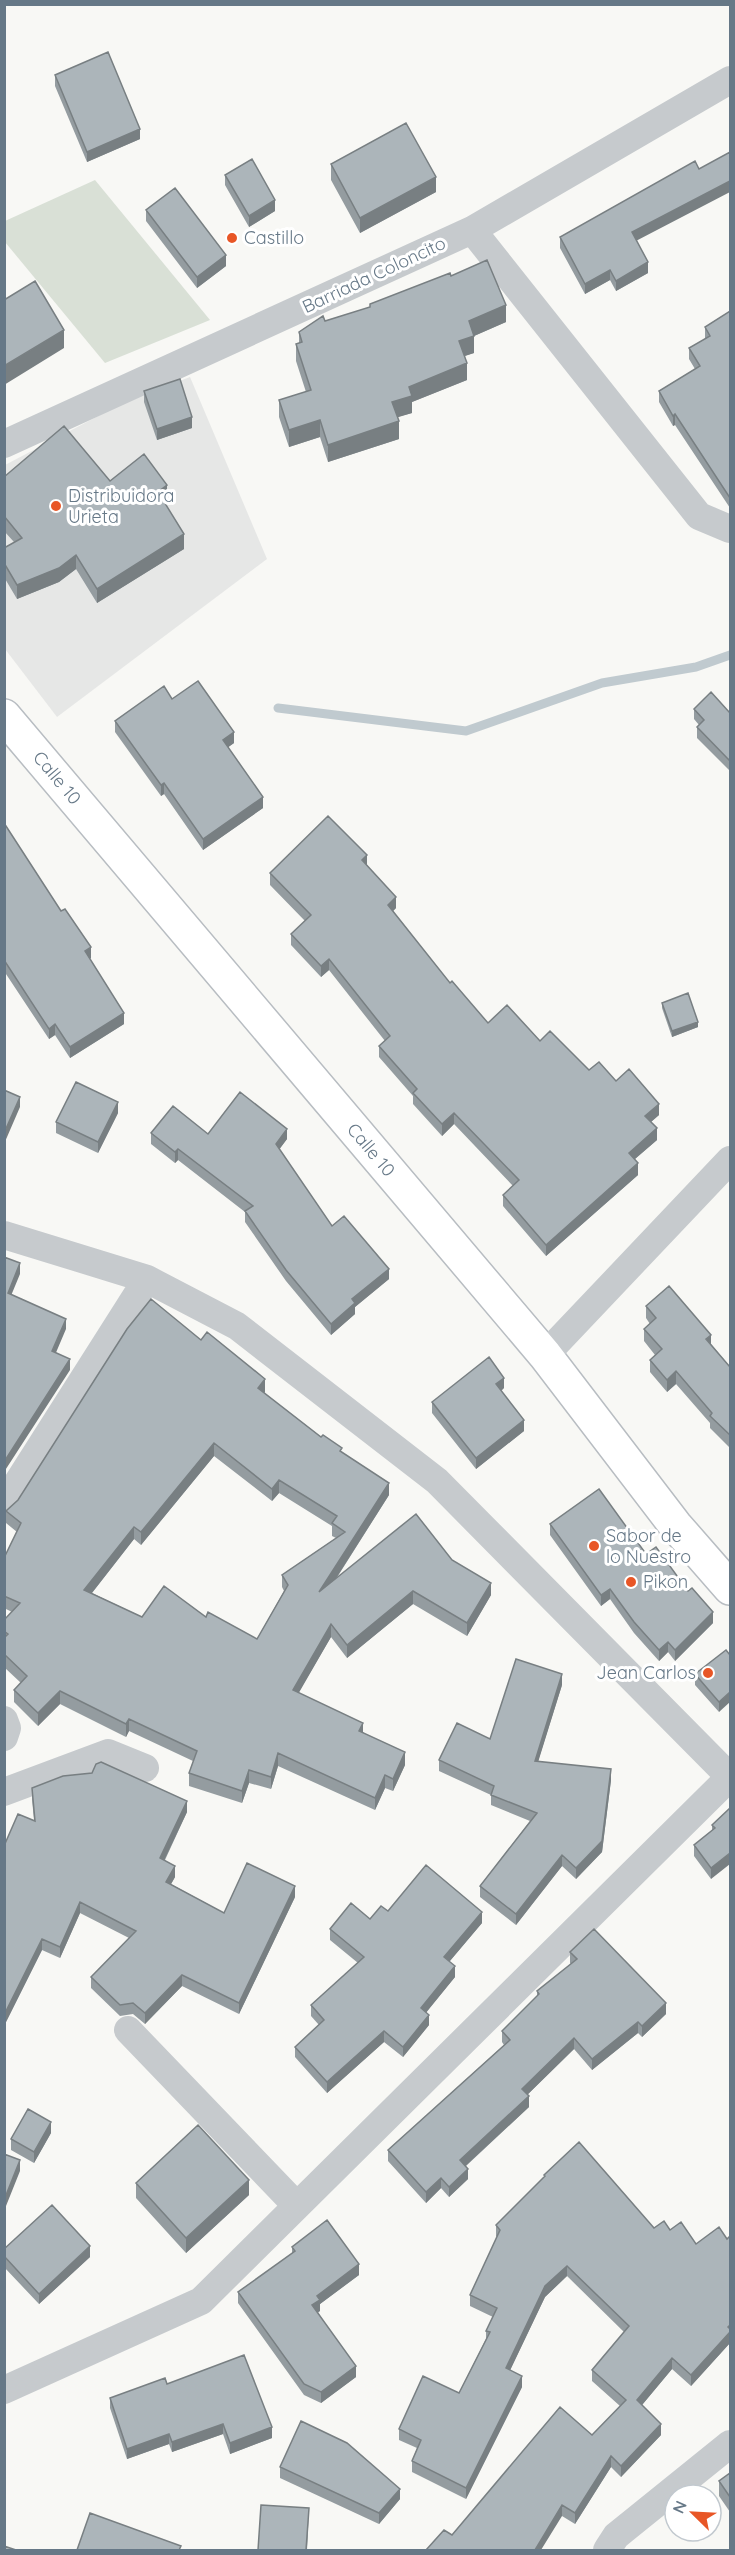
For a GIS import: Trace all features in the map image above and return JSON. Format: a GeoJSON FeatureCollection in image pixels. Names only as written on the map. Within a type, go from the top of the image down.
{"type":"FeatureCollection","features":[{"type":"Feature","properties":{"kind":"main road","name":"Calle 10"},"geometry":{"type":"LineString","coordinates":[[4,716],[545,1355],[675,1525],[730,1588]]}},
{"type":"Feature","properties":{"kind":"street","name":"Barriada Coloncito"},"geometry":{"type":"LineString","coordinates":[[4,444],[472,230],[730,80]]}},
{"type":"Feature","properties":{"kind":"street"},"geometry":{"type":"LineString","coordinates":[[472,230],[699,516],[730,530]]}},
{"type":"Feature","properties":{"kind":"street"},"geometry":{"type":"LineString","coordinates":[[545,1355],[730,1160]]}},
{"type":"Feature","properties":{"kind":"street"},"geometry":{"type":"LineString","coordinates":[[4,1235],[147,1279],[237,1326],[437,1481],[730,1777],[201,2301],[8,2385]]}},
{"type":"Feature","properties":{"kind":"street"},"geometry":{"type":"LineString","coordinates":[[4,1504],[147,1279]]}},
{"type":"Feature","properties":{"kind":"street"},"geometry":{"type":"LineString","coordinates":[[4,1720],[6,1728],[4,1737]]}},
{"type":"Feature","properties":{"kind":"street"},"geometry":{"type":"LineString","coordinates":[[4,1792],[108,1753],[145,1768]]}},
{"type":"Feature","properties":{"kind":"street"},"geometry":{"type":"LineString","coordinates":[[128,2030],[297,2206]]}},
{"type":"Feature","properties":{"kind":"street"},"geometry":{"type":"LineString","coordinates":[[608,2550],[616,2536],[730,2444]]}},
{"type":"Feature","properties":{"kind":"shaded area"},"geometry":{"type":"Polygon","coordinates":[[[95,180],[210,320],[105,363],[5,242],[5,221],[95,180]]]}},
{"type":"Feature","properties":{"kind":"shaded area"},"geometry":{"type":"Polygon","coordinates":[[[190,377],[267,559],[57,717],[5,649],[5,465],[123,403],[190,377]]]}},
{"type":"Feature","properties":{"kind":"building"},"geometry":{"type":"Polygon","coordinates":[[[108,52],[140,129],[87,152],[55,75],[108,52]]]}},
{"type":"Feature","properties":{"kind":"building"},"geometry":{"type":"Polygon","coordinates":[[[406,123],[436,177],[360,218],[331,164],[406,123]]]}},
{"type":"Feature","properties":{"kind":"building"},"geometry":{"type":"Polygon","coordinates":[[[730,152],[730,181],[632,232],[648,262],[616,281],[610,270],[585,284],[560,237],[695,161],[699,169],[730,152]]]}},
{"type":"Feature","properties":{"kind":"building"},"geometry":{"type":"Polygon","coordinates":[[[252,159],[275,200],[249,216],[225,175],[252,159]]]}},
{"type":"Feature","properties":{"kind":"building"},"geometry":{"type":"Polygon","coordinates":[[[175,188],[226,255],[197,277],[146,210],[175,188]]]}},
{"type":"Feature","properties":{"kind":"building"},"geometry":{"type":"Polygon","coordinates":[[[487,260],[506,305],[469,321],[474,336],[459,341],[467,363],[409,387],[412,396],[392,402],[399,421],[328,445],[320,420],[289,430],[279,400],[311,390],[296,344],[302,342],[299,332],[323,316],[325,321],[370,307],[370,304],[450,273],[451,276],[487,260]]]}},
{"type":"Feature","properties":{"kind":"building"},"geometry":{"type":"Polygon","coordinates":[[[35,281],[64,330],[4,366],[4,300],[35,281]]]}},
{"type":"Feature","properties":{"kind":"building"},"geometry":{"type":"Polygon","coordinates":[[[730,311],[730,498],[675,414],[673,416],[659,391],[700,366],[689,348],[710,336],[705,327],[730,311]]]}},
{"type":"Feature","properties":{"kind":"building"},"geometry":{"type":"Polygon","coordinates":[[[180,379],[192,417],[157,429],[144,391],[180,379]]]}},
{"type":"Feature","properties":{"kind":"building"},"geometry":{"type":"Polygon","coordinates":[[[64,426],[110,481],[144,454],[167,485],[158,492],[184,534],[97,589],[76,555],[59,568],[17,585],[4,563],[4,548],[22,538],[4,516],[4,477],[64,426]]]}},
{"type":"Feature","properties":{"kind":"building"},"geometry":{"type":"Polygon","coordinates":[[[198,681],[234,732],[223,740],[263,797],[203,839],[164,783],[161,785],[115,721],[164,686],[172,699],[198,681]]]}},
{"type":"Feature","properties":{"kind":"building"},"geometry":{"type":"Polygon","coordinates":[[[711,692],[730,713],[729,760],[697,727],[704,720],[694,709],[711,692]]]}},
{"type":"Feature","properties":{"kind":"building"},"geometry":{"type":"Polygon","coordinates":[[[328,816],[367,855],[362,860],[396,897],[388,905],[450,983],[452,981],[488,1023],[507,1005],[540,1041],[550,1031],[589,1070],[599,1062],[616,1081],[629,1069],[659,1104],[645,1116],[657,1128],[629,1153],[638,1163],[546,1245],[503,1195],[519,1180],[454,1113],[442,1124],[413,1093],[417,1089],[379,1046],[390,1036],[329,959],[321,966],[291,934],[311,915],[270,873],[328,816]]]}},
{"type":"Feature","properties":{"kind":"building"},"geometry":{"type":"Polygon","coordinates":[[[4,823],[61,911],[65,909],[91,947],[85,951],[124,1013],[70,1047],[55,1024],[49,1029],[4,960],[4,823]]]}},
{"type":"Feature","properties":{"kind":"building"},"geometry":{"type":"Polygon","coordinates":[[[688,993],[698,1022],[672,1031],[662,1003],[688,993]]]}},
{"type":"Feature","properties":{"kind":"building"},"geometry":{"type":"Polygon","coordinates":[[[76,1082],[118,1102],[98,1142],[56,1122],[76,1082]]]}},
{"type":"Feature","properties":{"kind":"building"},"geometry":{"type":"Polygon","coordinates":[[[4,1090],[20,1097],[4,1133],[4,1090]]]}},
{"type":"Feature","properties":{"kind":"building"},"geometry":{"type":"Polygon","coordinates":[[[240,1092],[287,1129],[276,1144],[332,1226],[344,1216],[389,1269],[352,1299],[355,1303],[331,1324],[286,1270],[245,1211],[253,1206],[178,1149],[175,1152],[151,1133],[173,1106],[208,1134],[240,1092]]]}},
{"type":"Feature","properties":{"kind":"building"},"geometry":{"type":"Polygon","coordinates":[[[4,1257],[20,1263],[8,1293],[66,1319],[52,1351],[70,1359],[4,1462],[4,1257]]]}},
{"type":"Feature","properties":{"kind":"building"},"geometry":{"type":"Polygon","coordinates":[[[669,1286],[711,1335],[706,1339],[730,1367],[730,1435],[710,1416],[712,1413],[676,1371],[667,1380],[650,1360],[662,1349],[644,1329],[656,1318],[646,1306],[669,1286]]]}},
{"type":"Feature","properties":{"kind":"building"},"geometry":{"type":"Polygon","coordinates":[[[151,1299],[201,1340],[207,1332],[265,1379],[258,1388],[321,1437],[323,1435],[342,1448],[340,1451],[389,1483],[319,1592],[416,1514],[452,1560],[491,1583],[467,1623],[413,1591],[347,1645],[331,1624],[293,1690],[363,1723],[359,1731],[405,1752],[393,1779],[385,1775],[375,1798],[278,1753],[271,1777],[249,1770],[242,1791],[189,1773],[197,1751],[129,1719],[126,1724],[60,1691],[38,1713],[14,1690],[27,1676],[4,1654],[4,1638],[8,1634],[4,1631],[4,1620],[20,1603],[4,1596],[4,1558],[21,1523],[6,1511],[18,1500],[127,1329],[151,1299]],[[214,1443],[141,1532],[134,1527],[84,1590],[142,1617],[164,1586],[206,1617],[208,1612],[257,1639],[288,1585],[282,1575],[345,1532],[332,1523],[337,1516],[279,1480],[272,1489],[214,1443]]]}},
{"type":"Feature","properties":{"kind":"building"},"geometry":{"type":"Polygon","coordinates":[[[489,1357],[504,1378],[496,1384],[524,1420],[476,1458],[432,1402],[489,1357]]]}},
{"type":"Feature","properties":{"kind":"building"},"geometry":{"type":"Polygon","coordinates":[[[599,1489],[646,1554],[656,1547],[688,1591],[692,1588],[713,1612],[675,1650],[668,1642],[659,1650],[634,1622],[610,1589],[601,1595],[550,1524],[599,1489]]]}},
{"type":"Feature","properties":{"kind":"building"},"geometry":{"type":"Polygon","coordinates":[[[726,1650],[730,1655],[730,1692],[719,1702],[695,1674],[726,1650]]]}},
{"type":"Feature","properties":{"kind":"building"},"geometry":{"type":"Polygon","coordinates":[[[516,1659],[562,1674],[535,1761],[611,1769],[602,1841],[576,1868],[562,1855],[516,1914],[480,1886],[537,1813],[491,1795],[494,1786],[439,1760],[457,1723],[490,1739],[516,1659]]]}},
{"type":"Feature","properties":{"kind":"building"},"geometry":{"type":"Polygon","coordinates":[[[101,1762],[187,1801],[160,1858],[175,1866],[166,1882],[224,1913],[247,1863],[295,1886],[239,2003],[182,1975],[145,2013],[133,2003],[120,2005],[91,1977],[136,1931],[80,1902],[60,1947],[42,1939],[6,2011],[4,2010],[4,1846],[18,1814],[35,1821],[32,1788],[63,1776],[92,1773],[96,1764],[101,1762]]]}},
{"type":"Feature","properties":{"kind":"building"},"geometry":{"type":"Polygon","coordinates":[[[730,1808],[730,1853],[711,1868],[694,1845],[715,1828],[712,1825],[730,1808]]]}},
{"type":"Feature","properties":{"kind":"building"},"geometry":{"type":"Polygon","coordinates":[[[426,1865],[482,1912],[444,1957],[455,1966],[421,2008],[429,2015],[403,2047],[384,2031],[327,2082],[295,2047],[324,2020],[311,2005],[364,1957],[330,1929],[351,1903],[370,1919],[381,1906],[388,1911],[426,1865]]]}},
{"type":"Feature","properties":{"kind":"building"},"geometry":{"type":"Polygon","coordinates":[[[594,1929],[666,2003],[642,2026],[638,2022],[592,2059],[574,2038],[522,2089],[529,2096],[460,2160],[468,2169],[449,2187],[441,2178],[426,2192],[388,2150],[510,2040],[502,2031],[539,1994],[537,1991],[577,1959],[570,1952],[594,1929]]]}},
{"type":"Feature","properties":{"kind":"building"},"geometry":{"type":"Polygon","coordinates":[[[28,2109],[51,2122],[34,2152],[11,2139],[28,2109]]]}},
{"type":"Feature","properties":{"kind":"building"},"geometry":{"type":"Polygon","coordinates":[[[198,2125],[249,2180],[186,2238],[136,2183],[198,2125]]]}},
{"type":"Feature","properties":{"kind":"building"},"geometry":{"type":"Polygon","coordinates":[[[579,2142],[654,2228],[664,2221],[670,2230],[681,2222],[696,2244],[719,2227],[727,2239],[730,2236],[730,2325],[728,2327],[730,2332],[691,2375],[672,2358],[637,2400],[661,2424],[621,2466],[611,2456],[575,2513],[562,2505],[535,2550],[426,2550],[444,2530],[452,2535],[560,2407],[592,2435],[626,2400],[592,2370],[629,2326],[567,2266],[545,2286],[506,2368],[522,2376],[466,2488],[412,2461],[421,2440],[399,2429],[423,2376],[459,2393],[490,2332],[486,2331],[497,2308],[470,2295],[500,2230],[496,2225],[579,2142]]]}},
{"type":"Feature","properties":{"kind":"building"},"geometry":{"type":"Polygon","coordinates":[[[4,2154],[20,2160],[4,2200],[4,2154]]]}},
{"type":"Feature","properties":{"kind":"building"},"geometry":{"type":"Polygon","coordinates":[[[52,2205],[90,2246],[39,2294],[4,2256],[4,2249],[52,2205]]]}},
{"type":"Feature","properties":{"kind":"building"},"geometry":{"type":"Polygon","coordinates":[[[327,2220],[359,2264],[317,2296],[320,2300],[312,2305],[356,2366],[321,2392],[304,2384],[238,2292],[295,2251],[292,2247],[327,2220]]]}},
{"type":"Feature","properties":{"kind":"building"},"geometry":{"type":"Polygon","coordinates":[[[244,2355],[272,2427],[230,2443],[223,2424],[172,2442],[169,2434],[127,2449],[110,2398],[165,2378],[167,2384],[244,2355]]]}},
{"type":"Feature","properties":{"kind":"building"},"geometry":{"type":"Polygon","coordinates":[[[301,2421],[347,2443],[400,2489],[379,2513],[280,2467],[301,2421]]]}},
{"type":"Feature","properties":{"kind":"building"},"geometry":{"type":"Polygon","coordinates":[[[730,2473],[730,2497],[723,2483],[719,2481],[730,2473]]]}},
{"type":"Feature","properties":{"kind":"building"},"geometry":{"type":"Polygon","coordinates":[[[261,2505],[309,2508],[306,2550],[258,2550],[261,2505]]]}},
{"type":"Feature","properties":{"kind":"building"},"geometry":{"type":"Polygon","coordinates":[[[90,2513],[181,2546],[179,2550],[77,2550],[90,2513]]]}},
{"type":"Feature","properties":{"kind":"building"},"geometry":{"type":"Polygon","coordinates":[[[4,2546],[16,2550],[4,2550],[4,2546]]]}},
{"type":"Feature","properties":{"kind":"waterway"},"geometry":{"type":"LineString","coordinates":[[278,708],[466,731],[602,683],[696,667],[730,655]]}},
{"type":"Feature","properties":{"kind":"place","name":"Castillo"},"geometry":{"type":"Point","coordinates":[232,238]}},
{"type":"Feature","properties":{"kind":"place","name":"Distribuidora Urieta"},"geometry":{"type":"Point","coordinates":[56,506]}},
{"type":"Feature","properties":{"kind":"place","name":"Sabor de lo Nuestro"},"geometry":{"type":"Point","coordinates":[594,1546]}},
{"type":"Feature","properties":{"kind":"place","name":"Pikon"},"geometry":{"type":"Point","coordinates":[631,1582]}},
{"type":"Feature","properties":{"kind":"place","name":"Jean Carlos"},"geometry":{"type":"Point","coordinates":[708,1673]}}]}
